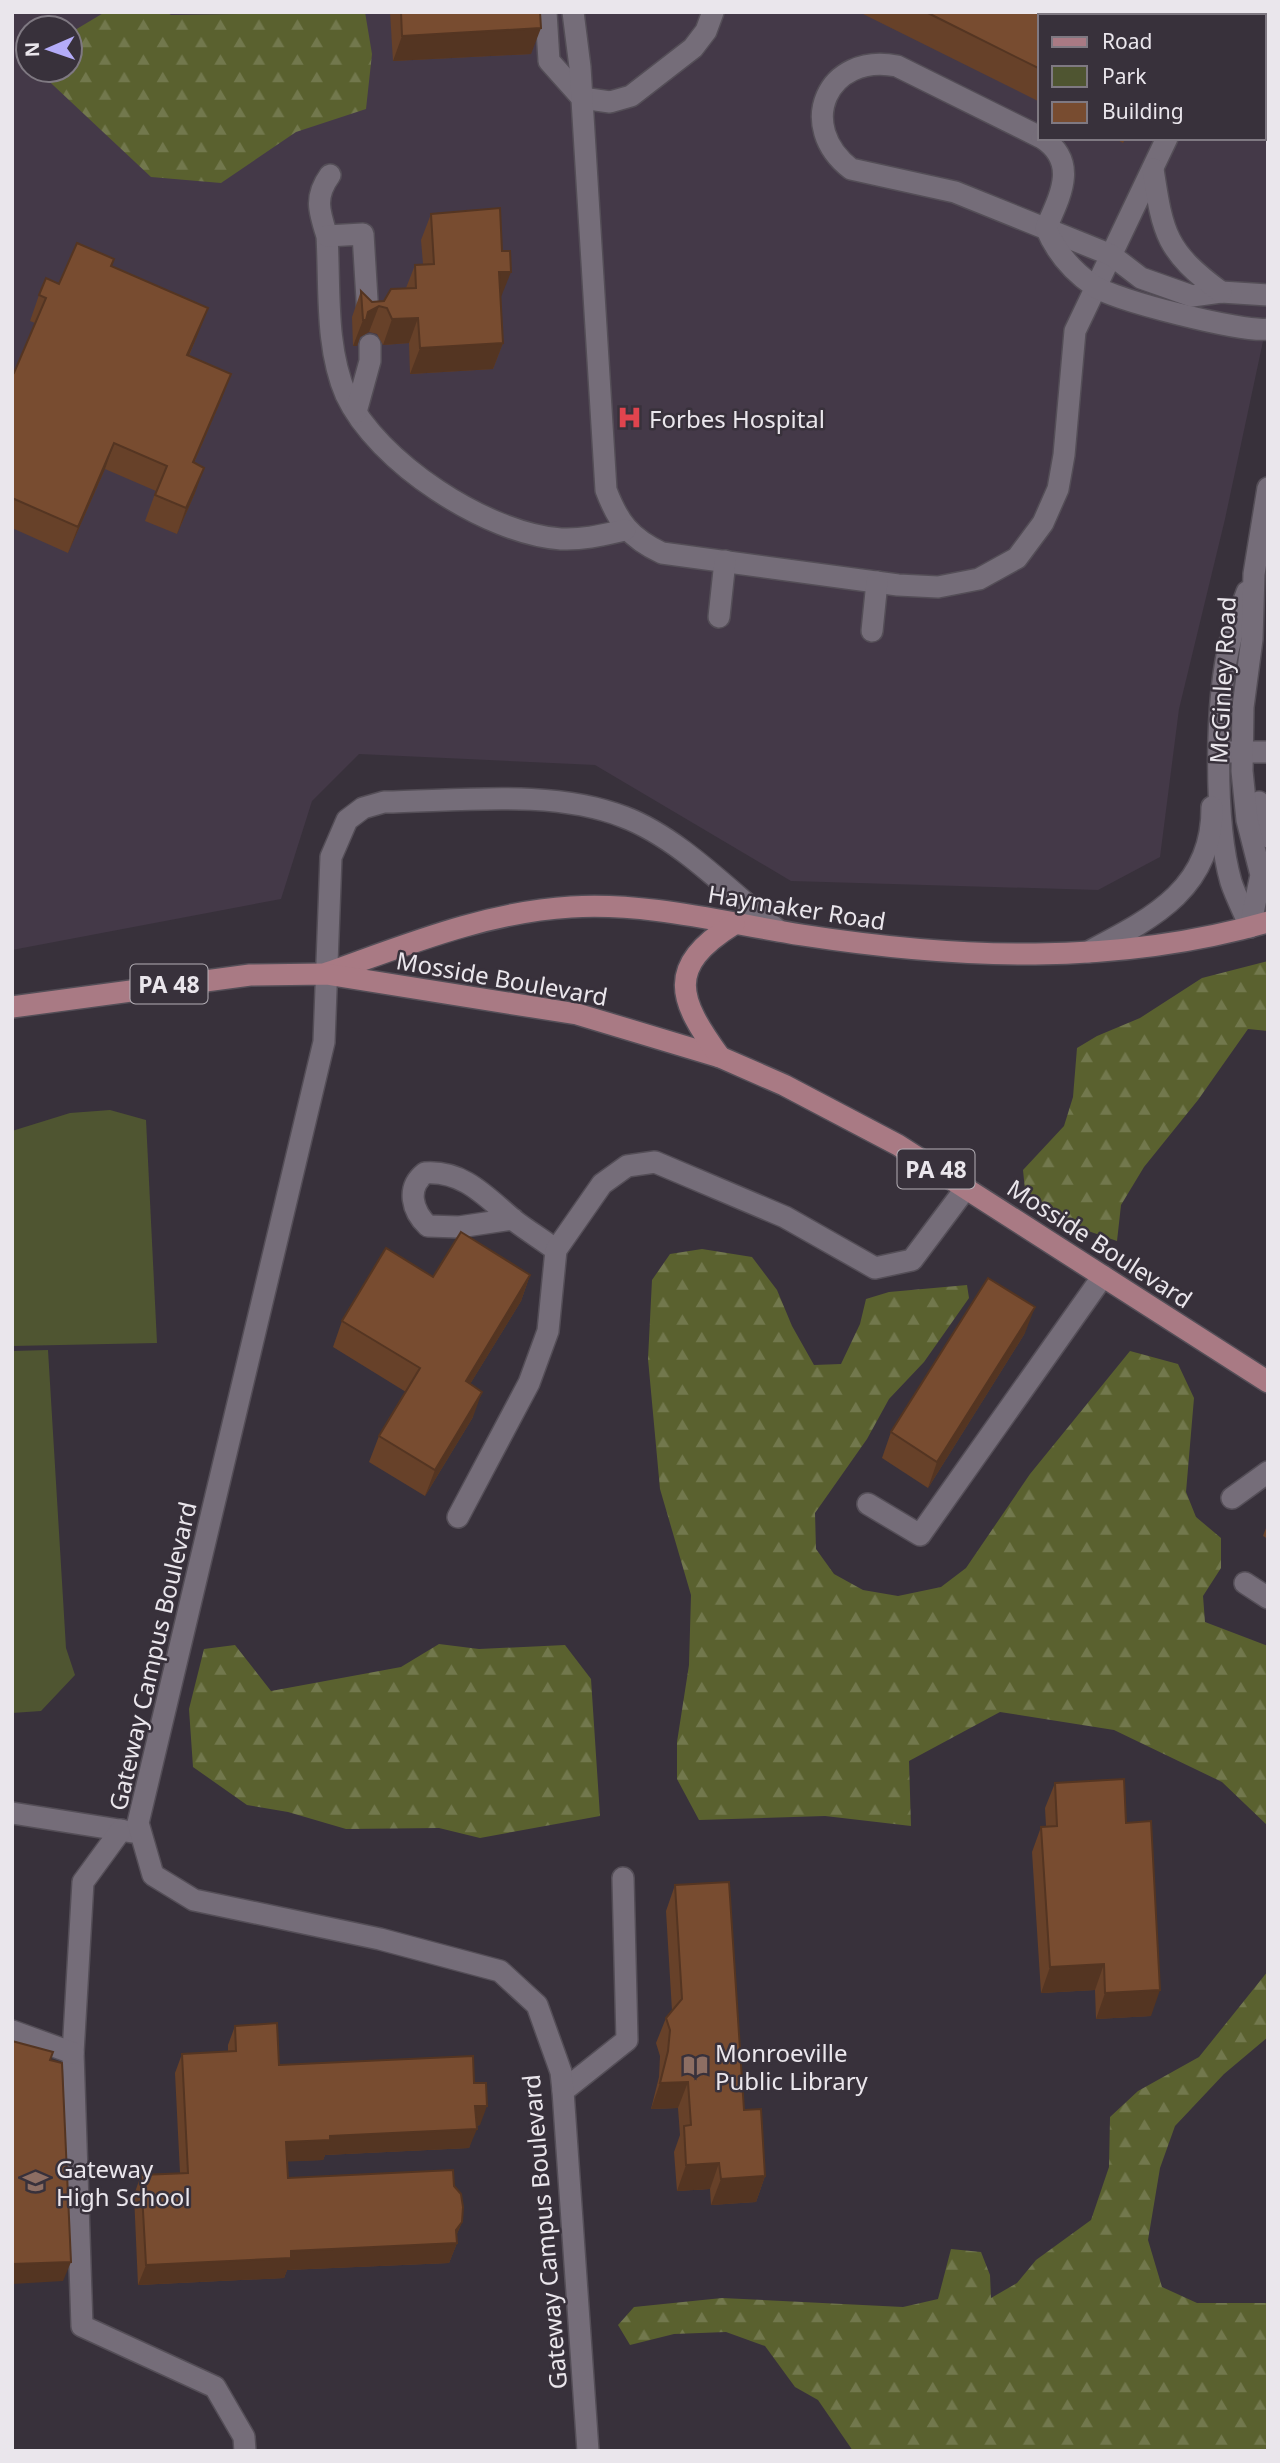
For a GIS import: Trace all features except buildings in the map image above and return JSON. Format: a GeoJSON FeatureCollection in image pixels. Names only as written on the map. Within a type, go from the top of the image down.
{"type":"FeatureCollection","features":[{"type":"Feature","properties":{"kind":"main road","name":"Haymaker Road"},"geometry":{"type":"LineString","coordinates":[[326,974],[442,932],[484,920],[571,907],[647,910],[919,951],[980,955],[1127,949],[1259,924]]}},
{"type":"Feature","properties":{"kind":"main road"},"geometry":{"type":"LineString","coordinates":[[720,1057],[694,1021],[686,998],[685,979],[689,965],[701,947],[734,924]]}},
{"type":"Feature","properties":{"kind":"main road","name":"Mosside Boulevard"},"geometry":{"type":"LineString","coordinates":[[12,1007],[250,975],[326,974],[576,1014],[720,1057],[784,1085],[898,1145],[1268,1382]]}},
{"type":"Feature","properties":{"kind":"street"},"geometry":{"type":"LineString","coordinates":[[546,12],[549,61],[582,97],[610,102],[631,96],[693,48],[706,31],[713,12]]}},
{"type":"Feature","properties":{"kind":"street"},"geometry":{"type":"LineString","coordinates":[[573,12],[582,97],[605,479],[614,513],[625,530],[640,543],[662,553],[877,582],[938,587],[961,585],[1000,570],[1030,544],[1058,489],[1065,455],[1075,331],[1166,140]]}},
{"type":"Feature","properties":{"kind":"street"},"geometry":{"type":"LineString","coordinates":[[1038,136],[897,66],[878,62],[859,66],[843,74],[830,89],[822,116],[827,144],[838,159],[851,169],[926,184],[1046,228],[1111,255],[1141,278],[1192,296],[1221,292],[1268,295]]}},
{"type":"Feature","properties":{"kind":"street"},"geometry":{"type":"LineString","coordinates":[[1044,140],[1054,147],[1065,168],[1062,192],[1046,228],[1055,250],[1096,288],[1184,315],[1268,328]]}},
{"type":"Feature","properties":{"kind":"street"},"geometry":{"type":"LineString","coordinates":[[1153,168],[1161,221],[1170,245],[1189,269],[1221,292]]}},
{"type":"Feature","properties":{"kind":"street"},"geometry":{"type":"LineString","coordinates":[[368,316],[363,234],[327,236],[337,366],[356,412],[380,444],[436,489],[519,530],[560,539],[591,538],[625,530]]}},
{"type":"Feature","properties":{"kind":"street"},"geometry":{"type":"LineString","coordinates":[[356,412],[370,361],[370,345]]}},
{"type":"Feature","properties":{"kind":"street","name":"McGinley Road"},"geometry":{"type":"LineString","coordinates":[[1259,924],[1261,875],[1247,820],[1242,752],[1243,708],[1261,574],[1268,488]]}},
{"type":"Feature","properties":{"kind":"street"},"geometry":{"type":"LineString","coordinates":[[719,617],[725,561]]}},
{"type":"Feature","properties":{"kind":"street","name":"McGinley Road"},"geometry":{"type":"LineString","coordinates":[[1259,924],[1231,882],[1222,822],[1220,706],[1231,637],[1261,574]]}},
{"type":"Feature","properties":{"kind":"street"},"geometry":{"type":"LineString","coordinates":[[872,631],[877,582]]}},
{"type":"Feature","properties":{"kind":"street"},"geometry":{"type":"LineString","coordinates":[[1088,952],[1146,922],[1166,907],[1199,867],[1212,822],[1212,790],[1220,752],[1268,752]]}},
{"type":"Feature","properties":{"kind":"street"},"geometry":{"type":"LineString","coordinates":[[1242,752],[1256,790],[1268,837]]}},
{"type":"Feature","properties":{"kind":"street","name":"Gateway Campus Boulevard"},"geometry":{"type":"LineString","coordinates":[[588,2451],[561,2072],[537,2005],[500,1971],[380,1939],[194,1900],[153,1875],[131,1832],[138,1823],[324,1042],[331,857],[347,820],[363,808],[384,802],[536,800],[584,805],[625,817],[676,846],[779,932]]}},
{"type":"Feature","properties":{"kind":"street"},"geometry":{"type":"LineString","coordinates":[[458,1517],[529,1383],[544,1344],[548,1331],[556,1250],[602,1184],[627,1166],[655,1162],[785,1217],[875,1268],[912,1260],[966,1188]]}},
{"type":"Feature","properties":{"kind":"street"},"geometry":{"type":"LineString","coordinates":[[513,1219],[556,1250]]}},
{"type":"Feature","properties":{"kind":"street"},"geometry":{"type":"LineString","coordinates":[[868,1504],[920,1535],[1103,1276]]}},
{"type":"Feature","properties":{"kind":"street"},"geometry":{"type":"LineString","coordinates":[[1232,1498],[1268,1472]]}},
{"type":"Feature","properties":{"kind":"street"},"geometry":{"type":"LineString","coordinates":[[1245,1583],[1268,1598]]}},
{"type":"Feature","properties":{"kind":"street"},"geometry":{"type":"LineString","coordinates":[[12,1813],[131,1832]]}},
{"type":"Feature","properties":{"kind":"street"},"geometry":{"type":"LineString","coordinates":[[131,1832],[83,1882],[73,2053],[82,2326],[215,2387],[244,2444]]}},
{"type":"Feature","properties":{"kind":"street"},"geometry":{"type":"LineString","coordinates":[[563,2091],[627,2040],[623,1878]]}},
{"type":"Feature","properties":{"kind":"street"},"geometry":{"type":"LineString","coordinates":[[12,2031],[73,2053]]}},
{"type":"Feature","properties":{"kind":"shaded area","name":"Forbes Hospital"},"geometry":{"type":"Polygon","coordinates":[[[12,12],[1268,12],[1268,318],[1225,519],[1179,709],[1160,857],[1098,890],[791,881],[595,765],[359,754],[312,801],[281,899],[12,950],[12,12]]]}},
{"type":"Feature","properties":{"kind":"green space"},"geometry":{"type":"Polygon","coordinates":[[[105,12],[166,12],[171,15],[365,12],[372,54],[366,109],[296,132],[221,183],[151,177],[52,84],[84,84],[84,25],[105,12]]]}},
{"type":"Feature","properties":{"kind":"green space"},"geometry":{"type":"Polygon","coordinates":[[[1268,961],[1268,1031],[1248,1029],[1198,1100],[1144,1167],[1121,1205],[1117,1241],[1068,1224],[1025,1190],[1023,1170],[1064,1126],[1073,1097],[1077,1048],[1097,1036],[1140,1018],[1202,978],[1268,961]]]}},
{"type":"Feature","properties":{"kind":"green space"},"geometry":{"type":"Polygon","coordinates":[[[110,1110],[146,1120],[157,1343],[12,1346],[12,1131],[70,1113],[110,1110]]]}},
{"type":"Feature","properties":{"kind":"green space"},"geometry":{"type":"Polygon","coordinates":[[[702,1249],[752,1257],[777,1290],[792,1326],[814,1365],[841,1364],[860,1324],[866,1299],[889,1292],[967,1285],[969,1298],[924,1362],[889,1399],[867,1439],[815,1513],[816,1549],[834,1574],[863,1590],[898,1596],[941,1587],[966,1568],[1030,1474],[1130,1351],[1178,1364],[1194,1398],[1186,1492],[1196,1517],[1221,1538],[1221,1568],[1203,1596],[1205,1622],[1268,1646],[1268,1826],[1222,1782],[1114,1730],[1000,1712],[909,1761],[911,1826],[825,1816],[699,1820],[677,1779],[677,1742],[689,1665],[691,1595],[660,1489],[648,1359],[652,1280],[670,1254],[702,1249]]]}},
{"type":"Feature","properties":{"kind":"green space"},"geometry":{"type":"Polygon","coordinates":[[[48,1350],[66,1648],[75,1675],[41,1711],[12,1713],[12,1351],[48,1350]]]}},
{"type":"Feature","properties":{"kind":"green space"},"geometry":{"type":"Polygon","coordinates":[[[439,1644],[479,1649],[565,1645],[591,1679],[600,1816],[480,1838],[439,1828],[346,1829],[288,1812],[247,1805],[193,1767],[189,1709],[204,1649],[235,1645],[271,1691],[401,1667],[439,1644]]]}},
{"type":"Feature","properties":{"kind":"green space"},"geometry":{"type":"Polygon","coordinates":[[[1268,1971],[1268,2037],[1224,2074],[1175,2126],[1160,2168],[1148,2240],[1162,2287],[1197,2303],[1268,2303],[1268,2451],[853,2451],[818,2400],[795,2387],[765,2346],[726,2332],[674,2334],[630,2345],[618,2325],[634,2307],[722,2298],[903,2307],[938,2299],[951,2249],[981,2252],[990,2275],[991,2298],[1017,2283],[1036,2260],[1091,2220],[1109,2167],[1110,2117],[1138,2091],[1199,2057],[1268,1971]]]}},
{"type":"Feature","properties":{"kind":"place","name":"Forbes Hospital"},"geometry":{"type":"Point","coordinates":[629,418]}},
{"type":"Feature","properties":{"kind":"place","name":"Monroeville Public Library"},"geometry":{"type":"Point","coordinates":[695,2066]}},
{"type":"Feature","properties":{"kind":"place","name":"Gateway High School"},"geometry":{"type":"Point","coordinates":[36,2182]}}]}
